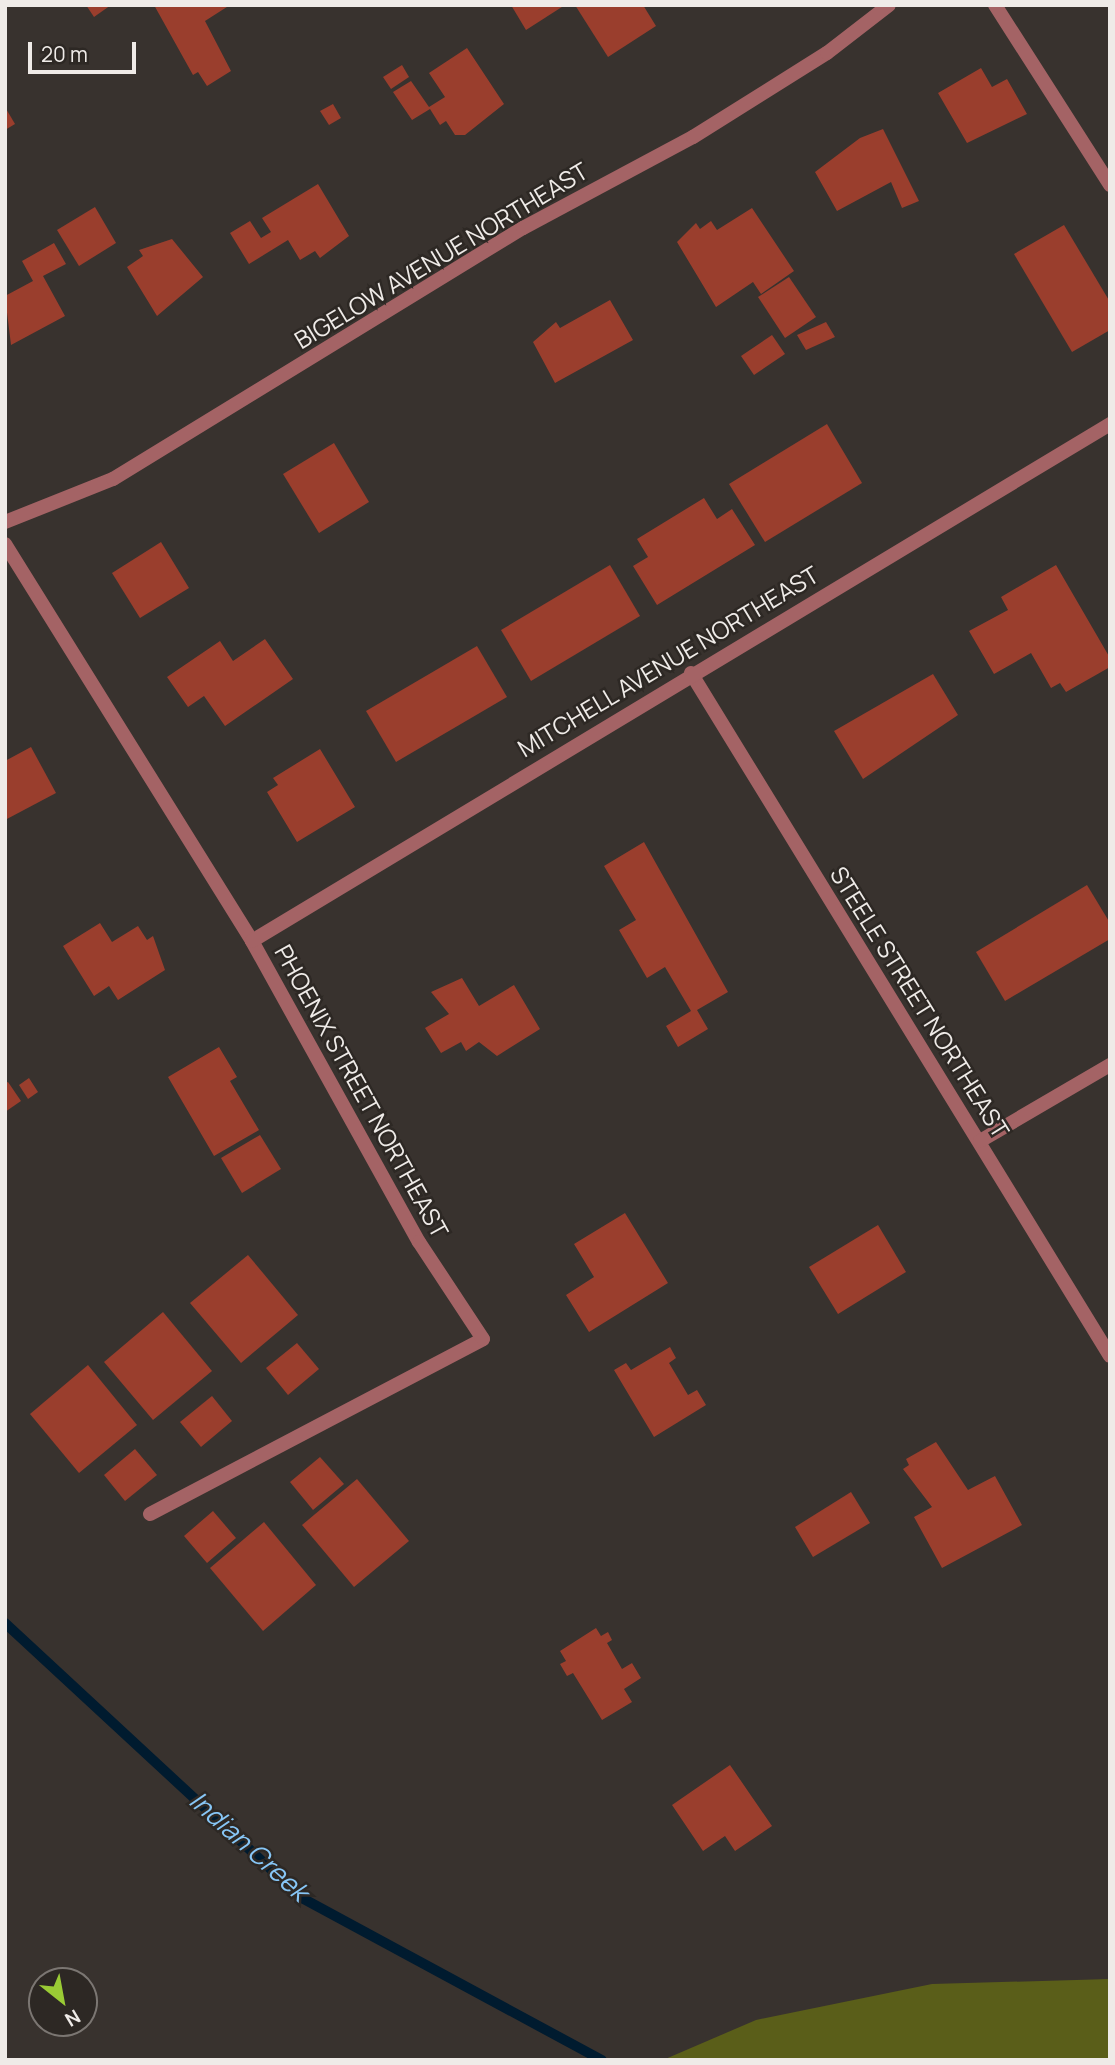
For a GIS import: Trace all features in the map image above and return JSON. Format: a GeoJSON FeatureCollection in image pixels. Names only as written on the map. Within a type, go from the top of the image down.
{"type":"FeatureCollection","features":[{"type":"Feature","properties":{"kind":"street","name":"BIGELOW AVENUE NORTHEAST"},"geometry":{"type":"LineString","coordinates":[[5,522],[113,479],[523,228],[693,137],[827,53],[889,5]]}},
{"type":"Feature","properties":{"kind":"street"},"geometry":{"type":"LineString","coordinates":[[995,5],[1110,184]]}},
{"type":"Feature","properties":{"kind":"street","name":"MITCHELL AVENUE NORTHEAST"},"geometry":{"type":"LineString","coordinates":[[252,941],[691,673],[1110,424]]}},
{"type":"Feature","properties":{"kind":"street","name":"PHOENIX STREET NORTHEAST"},"geometry":{"type":"LineString","coordinates":[[5,544],[252,941],[419,1242],[483,1339],[150,1514]]}},
{"type":"Feature","properties":{"kind":"street","name":"STEELE STREET NORTHEAST"},"geometry":{"type":"LineString","coordinates":[[691,673],[1110,1356]]}},
{"type":"Feature","properties":{"kind":"street"},"geometry":{"type":"LineString","coordinates":[[980,1141],[1110,1065]]}},
{"type":"Feature","properties":{"kind":"shaded area"},"geometry":{"type":"Polygon","coordinates":[[[1110,1979],[1110,2060],[663,2060],[756,2020],[932,1984],[1110,1979]]]}},
{"type":"Feature","properties":{"kind":"building"},"geometry":{"type":"Polygon","coordinates":[[[86,5],[111,5],[94,17],[86,5]]]}},
{"type":"Feature","properties":{"kind":"building"},"geometry":{"type":"Polygon","coordinates":[[[154,5],[230,5],[205,21],[231,71],[207,86],[198,72],[193,75],[154,5]]]}},
{"type":"Feature","properties":{"kind":"building"},"geometry":{"type":"Polygon","coordinates":[[[511,5],[565,5],[526,30],[511,5]]]}},
{"type":"Feature","properties":{"kind":"building"},"geometry":{"type":"Polygon","coordinates":[[[575,5],[643,5],[656,26],[608,57],[575,5]]]}},
{"type":"Feature","properties":{"kind":"building"},"geometry":{"type":"Polygon","coordinates":[[[467,48],[504,104],[465,135],[455,135],[446,121],[440,125],[430,109],[412,120],[393,92],[411,81],[429,107],[445,97],[429,73],[467,48]]]}},
{"type":"Feature","properties":{"kind":"building"},"geometry":{"type":"Polygon","coordinates":[[[402,65],[409,77],[391,89],[383,77],[402,65]]]}},
{"type":"Feature","properties":{"kind":"building"},"geometry":{"type":"Polygon","coordinates":[[[981,68],[992,87],[1007,79],[1027,114],[967,143],[938,93],[981,68]]]}},
{"type":"Feature","properties":{"kind":"building"},"geometry":{"type":"Polygon","coordinates":[[[333,104],[341,118],[329,125],[320,111],[333,104]]]}},
{"type":"Feature","properties":{"kind":"building"},"geometry":{"type":"Polygon","coordinates":[[[5,107],[15,124],[5,130],[5,107]]]}},
{"type":"Feature","properties":{"kind":"building"},"geometry":{"type":"Polygon","coordinates":[[[883,129],[919,201],[902,208],[891,182],[837,211],[815,172],[860,138],[883,129]]]}},
{"type":"Feature","properties":{"kind":"building"},"geometry":{"type":"Polygon","coordinates":[[[318,184],[349,236],[320,258],[315,251],[300,260],[288,240],[249,264],[230,233],[250,221],[261,238],[271,232],[262,218],[318,184]]]}},
{"type":"Feature","properties":{"kind":"building"},"geometry":{"type":"Polygon","coordinates":[[[95,207],[116,243],[79,266],[57,230],[95,207]]]}},
{"type":"Feature","properties":{"kind":"building"},"geometry":{"type":"Polygon","coordinates":[[[752,208],[794,271],[761,294],[753,282],[716,307],[677,242],[696,223],[700,229],[711,221],[717,230],[752,208]]]}},
{"type":"Feature","properties":{"kind":"building"},"geometry":{"type":"Polygon","coordinates":[[[1064,225],[1110,302],[1110,330],[1072,352],[1014,254],[1064,225]]]}},
{"type":"Feature","properties":{"kind":"building"},"geometry":{"type":"Polygon","coordinates":[[[172,239],[203,277],[157,316],[127,267],[143,256],[139,250],[172,239]]]}},
{"type":"Feature","properties":{"kind":"building"},"geometry":{"type":"Polygon","coordinates":[[[54,243],[66,264],[43,276],[65,316],[11,345],[5,296],[33,281],[22,261],[54,243]]]}},
{"type":"Feature","properties":{"kind":"building"},"geometry":{"type":"Polygon","coordinates":[[[789,277],[816,317],[785,338],[758,297],[789,277]]]}},
{"type":"Feature","properties":{"kind":"building"},"geometry":{"type":"Polygon","coordinates":[[[610,300],[633,340],[555,383],[533,342],[556,322],[560,328],[610,300]]]}},
{"type":"Feature","properties":{"kind":"building"},"geometry":{"type":"Polygon","coordinates":[[[826,322],[835,337],[806,350],[797,335],[826,322]]]}},
{"type":"Feature","properties":{"kind":"building"},"geometry":{"type":"Polygon","coordinates":[[[772,335],[785,354],[754,375],[741,356],[772,335]]]}},
{"type":"Feature","properties":{"kind":"building"},"geometry":{"type":"Polygon","coordinates":[[[827,424],[862,483],[765,542],[729,484],[827,424]]]}},
{"type":"Feature","properties":{"kind":"building"},"geometry":{"type":"Polygon","coordinates":[[[334,443],[369,502],[319,533],[283,474],[334,443]]]}},
{"type":"Feature","properties":{"kind":"building"},"geometry":{"type":"Polygon","coordinates":[[[704,498],[717,519],[732,509],[755,545],[657,605],[633,566],[648,557],[637,539],[704,498]]]}},
{"type":"Feature","properties":{"kind":"building"},"geometry":{"type":"Polygon","coordinates":[[[161,542],[189,588],[140,618],[112,573],[161,542]]]}},
{"type":"Feature","properties":{"kind":"building"},"geometry":{"type":"Polygon","coordinates":[[[610,565],[640,616],[531,681],[501,630],[610,565]]]}},
{"type":"Feature","properties":{"kind":"building"},"geometry":{"type":"Polygon","coordinates":[[[1056,565],[1110,658],[1110,667],[1066,692],[1060,683],[1051,688],[1031,653],[994,674],[969,631],[1008,610],[1001,597],[1056,565]]]}},
{"type":"Feature","properties":{"kind":"building"},"geometry":{"type":"Polygon","coordinates":[[[265,639],[293,679],[225,726],[204,696],[188,707],[167,677],[220,641],[233,661],[265,639]]]}},
{"type":"Feature","properties":{"kind":"building"},"geometry":{"type":"Polygon","coordinates":[[[477,646],[507,697],[396,762],[366,711],[477,646]]]}},
{"type":"Feature","properties":{"kind":"building"},"geometry":{"type":"Polygon","coordinates":[[[933,674],[958,715],[863,779],[834,731],[933,674]]]}},
{"type":"Feature","properties":{"kind":"building"},"geometry":{"type":"Polygon","coordinates":[[[31,747],[56,793],[5,820],[5,761],[31,747]]]}},
{"type":"Feature","properties":{"kind":"building"},"geometry":{"type":"Polygon","coordinates":[[[320,749],[355,807],[297,842],[267,792],[278,785],[273,778],[320,749]]]}},
{"type":"Feature","properties":{"kind":"building"},"geometry":{"type":"Polygon","coordinates":[[[644,842],[728,992],[697,1010],[708,1029],[678,1047],[666,1026],[691,1011],[665,967],[647,978],[619,930],[636,920],[604,866],[644,842]]]}},
{"type":"Feature","properties":{"kind":"building"},"geometry":{"type":"Polygon","coordinates":[[[1087,885],[1110,923],[1110,939],[1005,1001],[976,952],[1087,885]]]}},
{"type":"Feature","properties":{"kind":"building"},"geometry":{"type":"Polygon","coordinates":[[[100,923],[112,942],[138,926],[147,940],[153,936],[165,970],[118,1000],[109,986],[94,996],[63,946],[100,923]]]}},
{"type":"Feature","properties":{"kind":"building"},"geometry":{"type":"Polygon","coordinates":[[[462,978],[479,1006],[514,985],[540,1029],[497,1056],[479,1042],[466,1051],[461,1042],[441,1053],[425,1028],[449,1014],[431,992],[462,978]]]}},
{"type":"Feature","properties":{"kind":"building"},"geometry":{"type":"Polygon","coordinates":[[[219,1047],[237,1077],[230,1081],[259,1130],[214,1156],[168,1077],[219,1047]]]}},
{"type":"Feature","properties":{"kind":"building"},"geometry":{"type":"Polygon","coordinates":[[[29,1078],[38,1092],[28,1099],[19,1085],[29,1078]]]}},
{"type":"Feature","properties":{"kind":"building"},"geometry":{"type":"Polygon","coordinates":[[[8,1082],[21,1101],[5,1112],[5,1083],[8,1082]]]}},
{"type":"Feature","properties":{"kind":"building"},"geometry":{"type":"Polygon","coordinates":[[[260,1135],[281,1169],[242,1193],[221,1158],[260,1135]]]}},
{"type":"Feature","properties":{"kind":"building"},"geometry":{"type":"Polygon","coordinates":[[[625,1213],[668,1283],[589,1332],[566,1295],[594,1277],[574,1244],[625,1213]]]}},
{"type":"Feature","properties":{"kind":"building"},"geometry":{"type":"Polygon","coordinates":[[[878,1225],[906,1272],[838,1314],[809,1267],[878,1225]]]}},
{"type":"Feature","properties":{"kind":"building"},"geometry":{"type":"Polygon","coordinates":[[[248,1255],[298,1315],[241,1363],[190,1303],[248,1255]]]}},
{"type":"Feature","properties":{"kind":"building"},"geometry":{"type":"Polygon","coordinates":[[[163,1312],[212,1371],[153,1420],[104,1362],[163,1312]]]}},
{"type":"Feature","properties":{"kind":"building"},"geometry":{"type":"Polygon","coordinates":[[[297,1343],[319,1369],[288,1395],[266,1368],[297,1343]]]}},
{"type":"Feature","properties":{"kind":"building"},"geometry":{"type":"Polygon","coordinates":[[[670,1347],[676,1358],[669,1363],[688,1395],[697,1390],[706,1405],[654,1437],[614,1370],[626,1363],[631,1370],[670,1347]]]}},
{"type":"Feature","properties":{"kind":"building"},"geometry":{"type":"Polygon","coordinates":[[[88,1365],[137,1425],[79,1473],[30,1414],[88,1365]]]}},
{"type":"Feature","properties":{"kind":"building"},"geometry":{"type":"Polygon","coordinates":[[[212,1396],[232,1421],[201,1447],[180,1422],[212,1396]]]}},
{"type":"Feature","properties":{"kind":"building"},"geometry":{"type":"Polygon","coordinates":[[[936,1442],[968,1490],[995,1476],[1022,1525],[942,1568],[914,1517],[932,1507],[903,1469],[909,1465],[906,1459],[936,1442]]]}},
{"type":"Feature","properties":{"kind":"building"},"geometry":{"type":"Polygon","coordinates":[[[135,1449],[157,1475],[125,1501],[104,1475],[135,1449]]]}},
{"type":"Feature","properties":{"kind":"building"},"geometry":{"type":"Polygon","coordinates":[[[320,1457],[344,1484],[313,1510],[290,1482],[320,1457]]]}},
{"type":"Feature","properties":{"kind":"building"},"geometry":{"type":"Polygon","coordinates":[[[357,1479],[409,1541],[354,1587],[302,1525],[357,1479]]]}},
{"type":"Feature","properties":{"kind":"building"},"geometry":{"type":"Polygon","coordinates":[[[851,1492],[870,1523],[813,1557],[795,1527],[851,1492]]]}},
{"type":"Feature","properties":{"kind":"building"},"geometry":{"type":"Polygon","coordinates":[[[213,1511],[236,1538],[207,1563],[184,1536],[213,1511]]]}},
{"type":"Feature","properties":{"kind":"building"},"geometry":{"type":"Polygon","coordinates":[[[264,1522],[316,1585],[263,1631],[210,1568],[264,1522]]]}},
{"type":"Feature","properties":{"kind":"building"},"geometry":{"type":"Polygon","coordinates":[[[596,1628],[601,1636],[608,1632],[612,1640],[607,1643],[622,1669],[632,1663],[641,1678],[624,1689],[632,1702],[602,1720],[573,1673],[567,1676],[560,1664],[566,1661],[560,1651],[596,1628]]]}},
{"type":"Feature","properties":{"kind":"building"},"geometry":{"type":"Polygon","coordinates":[[[730,1765],[772,1826],[735,1851],[725,1836],[703,1851],[672,1805],[730,1765]]]}},
{"type":"Feature","properties":{"kind":"waterway","name":"Indian Creek"},"geometry":{"type":"LineString","coordinates":[[5,1623],[302,1898],[602,2060]]}}]}
